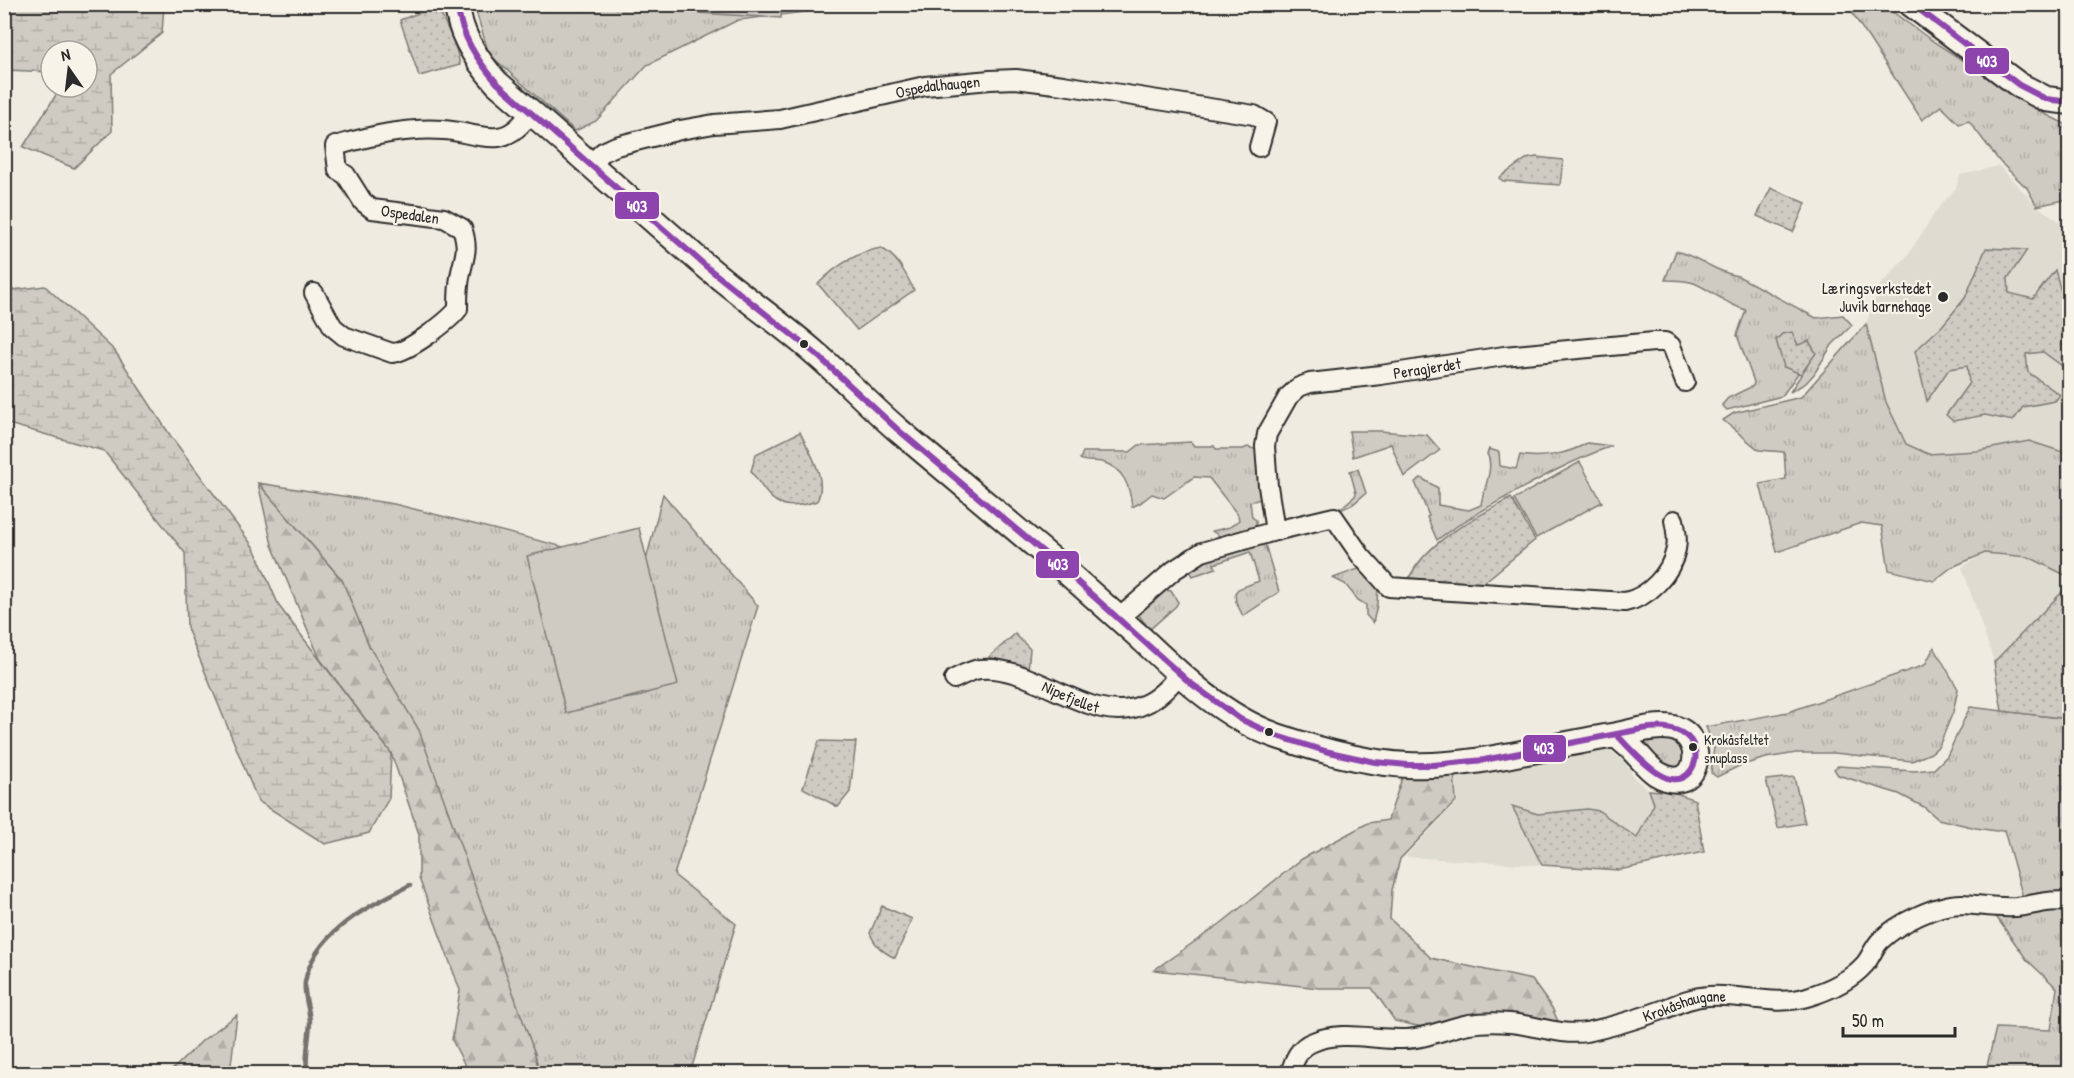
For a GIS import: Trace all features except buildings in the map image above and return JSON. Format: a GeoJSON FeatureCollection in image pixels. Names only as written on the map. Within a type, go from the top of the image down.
{"type":"FeatureCollection","features":[{"type":"Feature","properties":{"kind":"street"},"geometry":{"type":"LineString","coordinates":[[457,4],[458,14],[469,45],[483,67],[531,113],[694,257],[816,354],[896,428],[1056,563],[1180,674],[1204,694],[1237,716],[1274,735],[1334,753],[1386,763],[1429,765],[1458,762],[1617,735]]}},
{"type":"Feature","properties":{"kind":"street"},"geometry":{"type":"LineString","coordinates":[[1911,4],[2019,85],[2046,99],[2070,102]]}},
{"type":"Feature","properties":{"kind":"street","name":"Ospedalhaugen"},"geometry":{"type":"LineString","coordinates":[[590,164],[603,153],[616,147],[680,130],[714,124],[780,118],[925,86],[1016,79],[1254,115],[1266,122],[1258,147]]}},
{"type":"Feature","properties":{"kind":"street","name":"Ospedalen"},"geometry":{"type":"LineString","coordinates":[[314,293],[333,327],[339,332],[350,339],[392,353],[398,353],[435,330],[458,309],[459,283],[466,257],[467,242],[462,228],[444,218],[381,212],[366,205],[346,175],[338,171],[335,146],[400,131],[444,130],[486,138],[500,137],[521,125],[531,113]]}},
{"type":"Feature","properties":{"kind":"street","name":"Peragjerdet"},"geometry":{"type":"LineString","coordinates":[[1275,531],[1268,486],[1265,446],[1267,434],[1288,397],[1304,385],[1504,356],[1654,342],[1665,342],[1671,346],[1684,382]]}},
{"type":"Feature","properties":{"kind":"street"},"geometry":{"type":"LineString","coordinates":[[1119,618],[1174,570],[1202,552],[1334,517],[1360,556],[1389,587],[1546,596],[1617,603],[1634,600],[1645,595],[1655,586],[1671,566],[1677,538],[1674,520]]}},
{"type":"Feature","properties":{"kind":"street","name":"Nipefjellet"},"geometry":{"type":"LineString","coordinates":[[954,679],[976,670],[992,669],[1023,678],[1088,704],[1122,710],[1147,704],[1162,693],[1180,674]]}},
{"type":"Feature","properties":{"kind":"street","name":"Krokåshaugane"},"geometry":{"type":"LineString","coordinates":[[1290,1074],[1303,1048],[1325,1038],[1422,1037],[1479,1022],[1512,1023],[1544,1029],[1584,1032],[1609,1027],[1686,1000],[1707,996],[1737,995],[1783,1002],[1806,998],[1853,975],[1867,962],[1879,942],[1927,912],[1951,905],[1989,908],[2024,906],[2053,899],[2070,902]]}},
{"type":"Feature","properties":{"kind":"shaded area"},"geometry":{"type":"Polygon","coordinates":[[[1999,166],[2037,206],[2069,228],[2069,454],[2029,441],[1977,451],[1928,454],[1906,444],[1886,402],[1866,324],[1880,285],[1908,255],[1936,211],[1956,188],[1960,175],[1999,166]]]}},
{"type":"Feature","properties":{"kind":"shaded area"},"geometry":{"type":"Polygon","coordinates":[[[1985,553],[2029,557],[2069,577],[2069,585],[1994,662],[1962,567],[1985,553]]]}},
{"type":"Feature","properties":{"kind":"shaded area"},"geometry":{"type":"Polygon","coordinates":[[[1604,746],[1626,763],[1634,778],[1649,790],[1673,792],[1695,800],[1704,852],[1619,870],[1405,857],[1458,801],[1454,770],[1604,746]]]}},
{"type":"Feature","properties":{"kind":"green space"},"geometry":{"type":"Polygon","coordinates":[[[5,4],[164,5],[162,33],[111,74],[112,131],[74,168],[23,147],[53,99],[99,99],[99,39],[39,39],[39,71],[6,70],[5,4]]]}},
{"type":"Feature","properties":{"kind":"green space"},"geometry":{"type":"Polygon","coordinates":[[[474,5],[862,5],[738,20],[647,65],[596,121],[575,131],[489,54],[474,5]]]}},
{"type":"Feature","properties":{"kind":"green space"},"geometry":{"type":"Polygon","coordinates":[[[700,5],[782,5],[781,18],[699,13],[700,5]]]}},
{"type":"Feature","properties":{"kind":"green space"},"geometry":{"type":"Polygon","coordinates":[[[1847,5],[1883,5],[1934,42],[2043,113],[2069,126],[2069,199],[2037,206],[2027,188],[2000,162],[1969,121],[1959,124],[1941,106],[1922,120],[1847,5]]]}},
{"type":"Feature","properties":{"kind":"green space"},"geometry":{"type":"Polygon","coordinates":[[[437,6],[455,44],[460,65],[419,76],[400,20],[437,6]]]}},
{"type":"Feature","properties":{"kind":"green space"},"geometry":{"type":"Polygon","coordinates":[[[1536,157],[1563,160],[1560,185],[1503,181],[1499,178],[1526,159],[1536,157]]]}},
{"type":"Feature","properties":{"kind":"green space"},"geometry":{"type":"Polygon","coordinates":[[[1771,188],[1806,203],[1793,232],[1757,216],[1771,188]]]}},
{"type":"Feature","properties":{"kind":"green space"},"geometry":{"type":"Polygon","coordinates":[[[881,248],[897,261],[914,290],[857,330],[818,284],[847,261],[881,248]]]}},
{"type":"Feature","properties":{"kind":"green space"},"geometry":{"type":"Polygon","coordinates":[[[1986,248],[2027,250],[2008,278],[2009,293],[2033,299],[2055,270],[2063,299],[2069,306],[2069,371],[2043,352],[2026,354],[2028,372],[2060,395],[2055,401],[2023,407],[2013,421],[1985,415],[1953,421],[1946,415],[1969,383],[1967,366],[1949,369],[1927,401],[1915,351],[1942,326],[1965,298],[1986,248]]]}},
{"type":"Feature","properties":{"kind":"green space"},"geometry":{"type":"Polygon","coordinates":[[[1676,251],[1722,272],[1738,276],[1816,318],[1843,315],[1852,325],[1832,345],[1806,383],[1790,392],[1815,353],[1784,367],[1799,372],[1782,396],[1727,410],[1722,405],[1728,398],[1753,386],[1754,382],[1737,335],[1746,310],[1694,283],[1665,280],[1676,251]]]}},
{"type":"Feature","properties":{"kind":"green space"},"geometry":{"type":"Polygon","coordinates":[[[45,286],[115,351],[170,435],[254,548],[279,606],[391,753],[389,798],[369,833],[325,844],[258,801],[187,628],[185,553],[104,451],[5,423],[5,291],[45,286]]]}},
{"type":"Feature","properties":{"kind":"green space"},"geometry":{"type":"Polygon","coordinates":[[[1866,324],[1886,402],[1906,444],[1928,454],[1977,451],[2029,441],[2069,454],[2069,577],[2029,557],[1985,553],[1952,567],[1934,581],[1889,570],[1882,526],[1861,523],[1777,552],[1760,484],[1786,479],[1784,452],[1759,450],[1723,420],[1734,413],[1801,397],[1866,324]]]}},
{"type":"Feature","properties":{"kind":"green space"},"geometry":{"type":"Polygon","coordinates":[[[1792,332],[1798,345],[1809,341],[1816,353],[1801,374],[1784,367],[1776,340],[1782,334],[1792,332]]]}},
{"type":"Feature","properties":{"kind":"green space"},"geometry":{"type":"Polygon","coordinates":[[[1349,431],[1427,435],[1440,450],[1404,477],[1391,444],[1353,457],[1349,431]]]}},
{"type":"Feature","properties":{"kind":"green space"},"geometry":{"type":"Polygon","coordinates":[[[800,432],[819,475],[820,493],[817,501],[804,505],[784,505],[770,497],[751,471],[756,454],[800,432]]]}},
{"type":"Feature","properties":{"kind":"green space"},"geometry":{"type":"Polygon","coordinates":[[[1191,442],[1194,446],[1214,446],[1216,449],[1248,447],[1258,450],[1264,498],[1250,502],[1256,528],[1221,537],[1212,531],[1230,527],[1239,520],[1238,515],[1209,478],[1194,477],[1164,498],[1152,494],[1132,507],[1130,492],[1116,469],[1102,462],[1080,459],[1083,452],[1130,452],[1139,445],[1191,442]]]}},
{"type":"Feature","properties":{"kind":"green space"},"geometry":{"type":"Polygon","coordinates":[[[1587,443],[1612,446],[1533,482],[1471,517],[1437,540],[1415,482],[1421,478],[1438,488],[1438,505],[1469,510],[1481,505],[1490,465],[1487,454],[1489,449],[1499,452],[1500,466],[1516,469],[1520,455],[1555,455],[1587,443]]]}},
{"type":"Feature","properties":{"kind":"green space"},"geometry":{"type":"Polygon","coordinates":[[[1580,462],[1602,502],[1536,538],[1514,499],[1580,462]]]}},
{"type":"Feature","properties":{"kind":"green space"},"geometry":{"type":"Polygon","coordinates":[[[1358,469],[1366,493],[1353,504],[1336,512],[1355,496],[1350,471],[1358,469]]]}},
{"type":"Feature","properties":{"kind":"green space"},"geometry":{"type":"Polygon","coordinates":[[[258,483],[394,504],[572,549],[613,701],[642,696],[670,680],[644,568],[663,494],[758,606],[674,875],[736,924],[690,1073],[539,1073],[535,1054],[342,580],[258,483]]]}},
{"type":"Feature","properties":{"kind":"green space"},"geometry":{"type":"Polygon","coordinates":[[[258,483],[342,580],[370,648],[419,730],[535,1054],[539,1073],[469,1073],[452,1040],[460,990],[419,878],[419,834],[391,753],[320,659],[272,545],[258,483]]]}},
{"type":"Feature","properties":{"kind":"green space"},"geometry":{"type":"Polygon","coordinates":[[[1511,498],[1535,540],[1482,584],[1409,578],[1428,552],[1440,541],[1511,498]]]}},
{"type":"Feature","properties":{"kind":"green space"},"geometry":{"type":"Polygon","coordinates":[[[639,528],[678,685],[566,713],[527,556],[639,528]]]}},
{"type":"Feature","properties":{"kind":"green space"},"geometry":{"type":"Polygon","coordinates":[[[1264,541],[1279,592],[1243,616],[1236,602],[1235,593],[1238,589],[1259,581],[1250,552],[1214,564],[1216,568],[1193,576],[1190,571],[1193,565],[1229,552],[1253,548],[1252,544],[1264,541]]]}},
{"type":"Feature","properties":{"kind":"green space"},"geometry":{"type":"Polygon","coordinates":[[[1361,568],[1378,585],[1373,623],[1366,615],[1366,605],[1358,600],[1345,584],[1333,578],[1361,568]]]}},
{"type":"Feature","properties":{"kind":"green space"},"geometry":{"type":"Polygon","coordinates":[[[2069,585],[2069,719],[2002,711],[1994,662],[2069,585]]]}},
{"type":"Feature","properties":{"kind":"green space"},"geometry":{"type":"Polygon","coordinates":[[[1165,590],[1171,591],[1178,602],[1149,630],[1139,615],[1140,612],[1165,590]]]}},
{"type":"Feature","properties":{"kind":"green space"},"geometry":{"type":"Polygon","coordinates":[[[1015,634],[1030,649],[1028,671],[989,657],[1015,634]]]}},
{"type":"Feature","properties":{"kind":"green space"},"geometry":{"type":"Polygon","coordinates":[[[1934,647],[1958,689],[1953,712],[1939,746],[1931,753],[1912,761],[1834,753],[1796,753],[1739,766],[1717,777],[1711,773],[1714,747],[1706,727],[1788,712],[1925,665],[1934,647]]]}},
{"type":"Feature","properties":{"kind":"green space"},"geometry":{"type":"Polygon","coordinates":[[[1970,707],[2069,719],[2069,893],[2024,901],[2004,830],[1976,828],[1938,819],[1924,807],[1899,794],[1838,775],[1834,769],[1838,766],[1914,771],[1934,769],[1947,756],[1970,707]]]}},
{"type":"Feature","properties":{"kind":"green space"},"geometry":{"type":"Polygon","coordinates":[[[1659,736],[1683,741],[1684,768],[1663,762],[1652,755],[1636,739],[1659,736]]]}},
{"type":"Feature","properties":{"kind":"green space"},"geometry":{"type":"Polygon","coordinates":[[[819,741],[856,742],[850,792],[838,807],[803,788],[819,741]]]}},
{"type":"Feature","properties":{"kind":"green space"},"geometry":{"type":"Polygon","coordinates":[[[1454,770],[1456,801],[1400,859],[1392,890],[1390,919],[1431,958],[1532,980],[1552,1008],[1561,1028],[1435,1030],[1395,1021],[1372,988],[1320,988],[1154,970],[1220,924],[1302,859],[1368,823],[1388,820],[1404,772],[1454,770]]]}},
{"type":"Feature","properties":{"kind":"green space"},"geometry":{"type":"Polygon","coordinates":[[[1794,777],[1805,823],[1778,828],[1766,780],[1794,777]]]}},
{"type":"Feature","properties":{"kind":"green space"},"geometry":{"type":"Polygon","coordinates":[[[1649,790],[1673,792],[1695,800],[1704,852],[1619,870],[1542,865],[1512,806],[1538,814],[1587,809],[1599,811],[1637,838],[1654,804],[1649,790]]]}},
{"type":"Feature","properties":{"kind":"green space"},"geometry":{"type":"Polygon","coordinates":[[[882,906],[912,919],[895,958],[874,942],[870,933],[882,906]]]}},
{"type":"Feature","properties":{"kind":"green space"},"geometry":{"type":"Polygon","coordinates":[[[2069,907],[2069,1073],[1985,1074],[1996,1028],[2051,1030],[2057,988],[2027,960],[1995,915],[2069,907]]]}},
{"type":"Feature","properties":{"kind":"green space"},"geometry":{"type":"Polygon","coordinates":[[[237,1015],[230,1073],[169,1073],[203,1040],[237,1015]]]}},
{"type":"Feature","properties":{"kind":"waterway"},"geometry":{"type":"LineString","coordinates":[[307,1074],[310,1023],[305,982],[310,964],[320,948],[346,922],[410,885]]}},
{"type":"Feature","properties":{"kind":"transit line","name":"403"},"geometry":{"type":"LineString","coordinates":[[457,4],[462,27],[471,47],[497,83],[708,268],[816,354],[897,429],[1054,561],[1189,682],[1240,719],[1277,736],[1325,751],[1375,762],[1408,765],[1484,760],[1642,729],[1665,728],[1681,732],[1691,741],[1695,751],[1695,762],[1690,772],[1682,778],[1664,777],[1642,761],[1617,735]]}},
{"type":"Feature","properties":{"kind":"transit line","name":"403"},"geometry":{"type":"LineString","coordinates":[[1912,4],[2019,85],[2046,99],[2070,102]]}},
{"type":"Feature","properties":{"kind":"place","name":"Læringsverkstedet Juvik barnehage"},"geometry":{"type":"Point","coordinates":[1943,297]}},
{"type":"Feature","properties":{"kind":"place","name":"Krokåsfeltet snuplass"},"geometry":{"type":"Point","coordinates":[1693,747]}}]}
